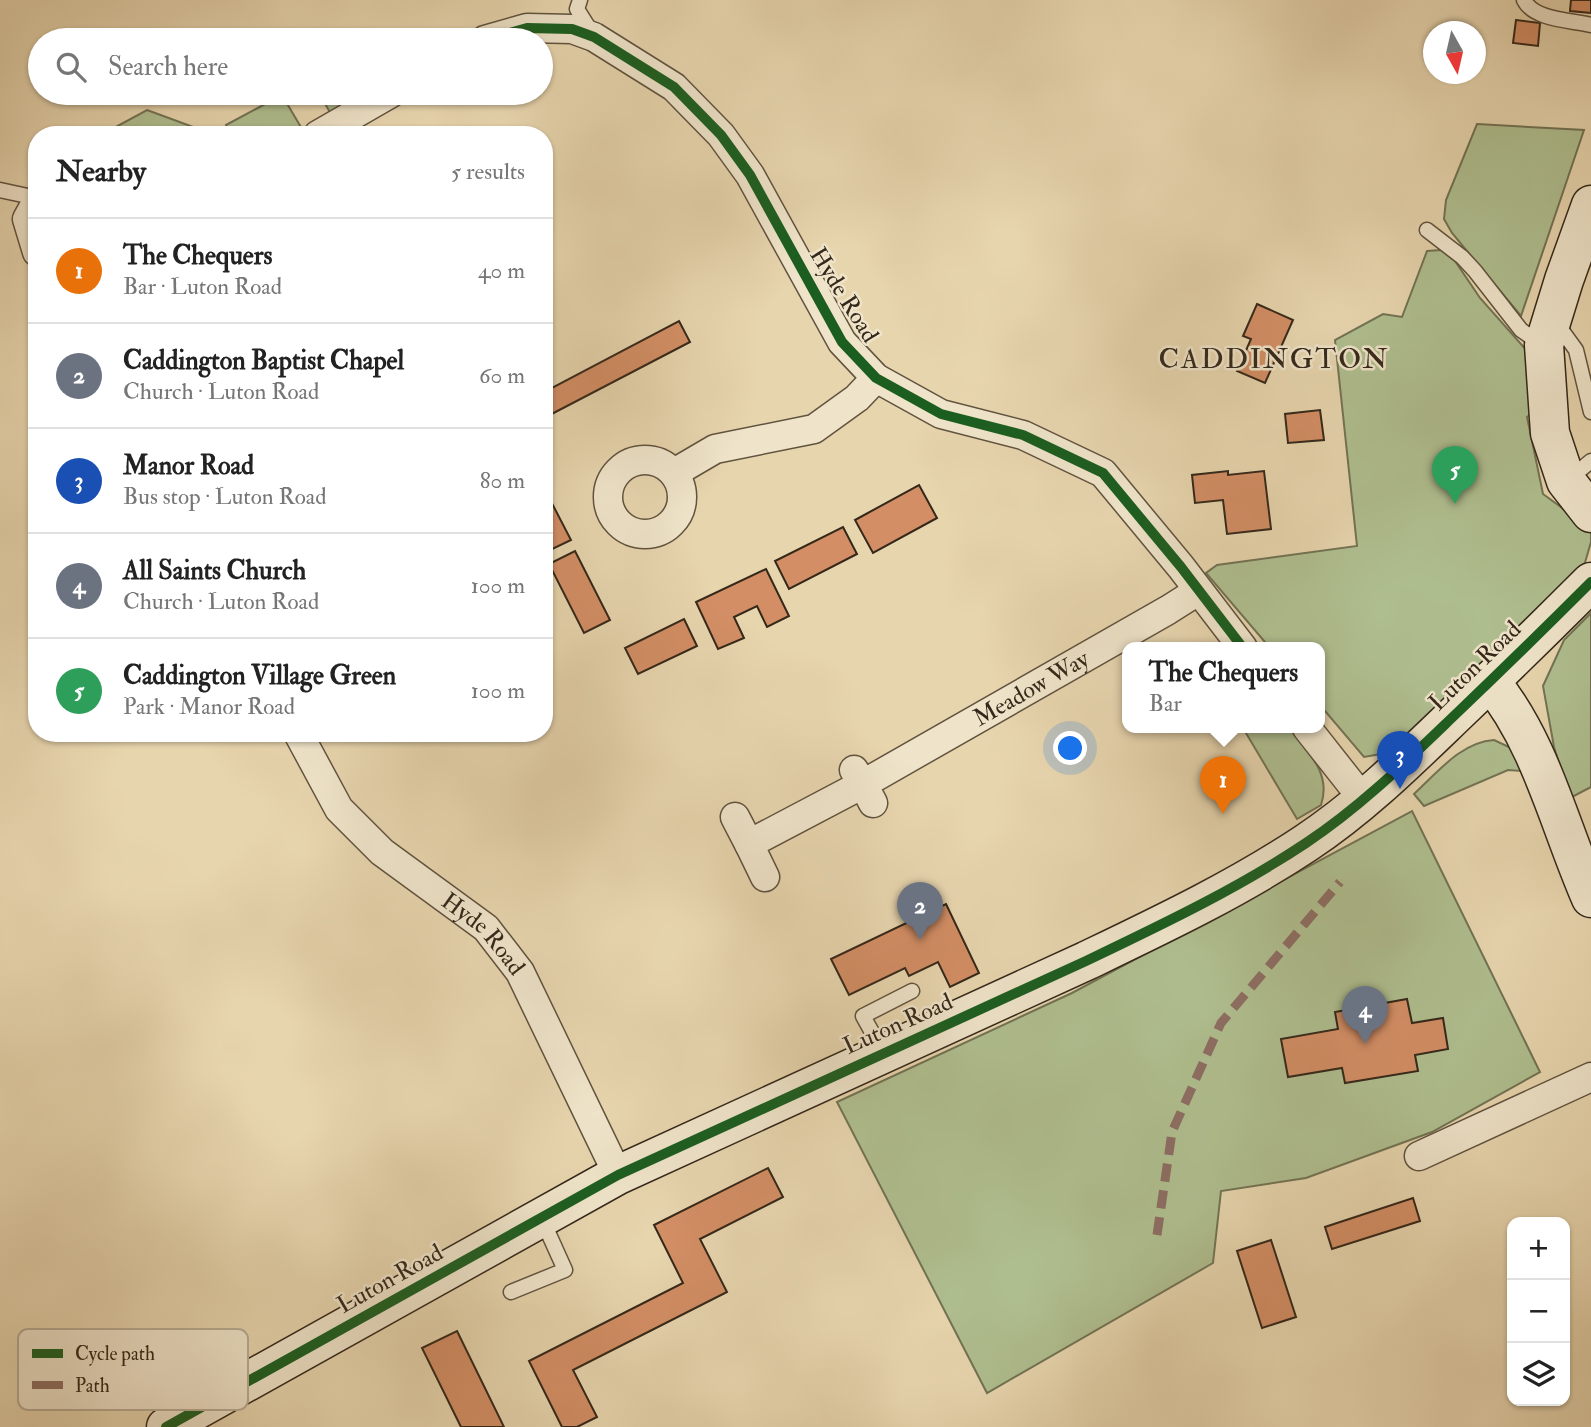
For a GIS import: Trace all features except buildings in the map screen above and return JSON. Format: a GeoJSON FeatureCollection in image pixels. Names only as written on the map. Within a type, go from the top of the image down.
{"type":"FeatureCollection","features":[{"type":"Feature","properties":{"kind":"street","name":"Hyde Road"},"geometry":{"type":"LineString","coordinates":[[553,29],[572,29],[594,37],[674,87],[721,135],[750,175],[842,342],[876,379],[941,414],[1023,435],[1103,473],[1181,567],[1238,642]]}},
{"type":"Feature","properties":{"kind":"street"},"geometry":{"type":"LineString","coordinates":[[334,126],[370,105]]}},
{"type":"Feature","properties":{"kind":"street"},"geometry":{"type":"LineString","coordinates":[[1591,205],[1548,331],[1550,433],[1579,471],[1591,513]]}},
{"type":"Feature","properties":{"kind":"street"},"geometry":{"type":"LineString","coordinates":[[674,473],[715,449],[814,429],[857,398],[876,379]]}},
{"type":"Feature","properties":{"kind":"street","name":"Luton Road"},"geometry":{"type":"LineString","coordinates":[[248,1381],[618,1175],[1169,921],[1241,883],[1305,844],[1409,760],[1591,582]]}},
{"type":"Feature","properties":{"kind":"street","name":"Meadow Way"},"geometry":{"type":"LineString","coordinates":[[749,844],[863,785],[1198,591]]}},
{"type":"Feature","properties":{"kind":"street"},"geometry":{"type":"LineString","coordinates":[[1490,681],[1509,704],[1531,745],[1590,896]]}},
{"type":"Feature","properties":{"kind":"street"},"geometry":{"type":"LineString","coordinates":[[1311,733],[1363,799]]}},
{"type":"Feature","properties":{"kind":"street","name":"Hyde Road"},"geometry":{"type":"LineString","coordinates":[[303,742],[339,809],[382,852],[486,928],[520,972],[618,1175]]}},
{"type":"Feature","properties":{"kind":"street"},"geometry":{"type":"LineString","coordinates":[[735,817],[765,877]]}},
{"type":"Feature","properties":{"kind":"street"},"geometry":{"type":"LineString","coordinates":[[1419,1156],[1591,1077]]}},
{"type":"Feature","properties":{"kind":"street","name":"Luton Road"},"geometry":{"type":"LineString","coordinates":[[166,1427],[197,1410]]}},
{"type":"Feature","properties":{"kind":"lane"},"geometry":{"type":"LineString","coordinates":[[580,0],[577,9],[594,37]]}},
{"type":"Feature","properties":{"kind":"lane"},"geometry":{"type":"LineString","coordinates":[[1524,0],[1528,8],[1539,14],[1591,24]]}},
{"type":"Feature","properties":{"kind":"lane"},"geometry":{"type":"LineString","coordinates":[[0,190],[28,198]]}},
{"type":"Feature","properties":{"kind":"lane"},"geometry":{"type":"LineString","coordinates":[[1427,230],[1462,257],[1521,330],[1548,331],[1576,350],[1591,412]]}},
{"type":"Feature","properties":{"kind":"lane"},"geometry":{"type":"LineString","coordinates":[[883,1054],[863,1016],[912,991]]}},
{"type":"Feature","properties":{"kind":"lane"},"geometry":{"type":"LineString","coordinates":[[511,1292],[565,1270],[542,1218]]}},
{"type":"Feature","properties":{"kind":"green space"},"geometry":{"type":"Polygon","coordinates":[[[263,105],[288,105],[300,126],[226,126],[263,105]]]}},
{"type":"Feature","properties":{"kind":"green space"},"geometry":{"type":"Polygon","coordinates":[[[326,105],[352,105],[332,116],[326,105]]]}},
{"type":"Feature","properties":{"kind":"green space"},"geometry":{"type":"Polygon","coordinates":[[[147,110],[191,126],[118,126],[147,110]]]}},
{"type":"Feature","properties":{"kind":"green space"},"geometry":{"type":"Polygon","coordinates":[[[1477,124],[1584,130],[1521,316],[1452,233],[1444,219],[1446,200],[1477,124]]]}},
{"type":"Feature","properties":{"kind":"green space"},"geometry":{"type":"Polygon","coordinates":[[[1441,250],[1455,261],[1480,298],[1536,361],[1543,406],[1527,417],[1543,494],[1591,529],[1591,542],[1584,566],[1398,751],[1364,757],[1325,711],[1325,642],[1265,642],[1206,573],[1217,565],[1357,546],[1335,340],[1383,314],[1402,317],[1427,251],[1441,250]]]}},
{"type":"Feature","properties":{"kind":"green space"},"geometry":{"type":"Polygon","coordinates":[[[1591,613],[1591,787],[1570,798],[1554,747],[1543,686],[1564,640],[1591,613]]]}},
{"type":"Feature","properties":{"kind":"green space"},"geometry":{"type":"Polygon","coordinates":[[[1246,733],[1293,733],[1316,763],[1323,783],[1321,805],[1297,819],[1246,733]]]}},
{"type":"Feature","properties":{"kind":"green space"},"geometry":{"type":"Polygon","coordinates":[[[1494,740],[1511,748],[1521,771],[1508,770],[1424,806],[1414,794],[1460,752],[1482,742],[1494,740]]]}},
{"type":"Feature","properties":{"kind":"green space"},"geometry":{"type":"Polygon","coordinates":[[[1412,811],[1540,1072],[1432,1132],[1306,1178],[1221,1191],[1213,1263],[987,1393],[837,1102],[1072,993],[1412,811]]]}},
{"type":"Feature","properties":{"kind":"marked path"},"geometry":{"type":"LineString","coordinates":[[1157,1235],[1172,1132],[1221,1023],[1340,882]]}},
{"type":"Feature","properties":{"kind":"cycle path"},"geometry":{"type":"LineString","coordinates":[[553,29],[572,29],[594,37],[674,87],[721,135],[750,175],[842,342],[876,378],[941,414],[1023,435],[1103,473],[1238,642]]}},
{"type":"Feature","properties":{"kind":"cycle path"},"geometry":{"type":"LineString","coordinates":[[248,1381],[618,1175],[1086,961],[1253,876],[1327,829],[1366,797],[1422,747],[1591,582]]}},
{"type":"Feature","properties":{"kind":"cycle path"},"geometry":{"type":"LineString","coordinates":[[166,1427],[196,1410]]}},
{"type":"Feature","properties":{"kind":"place","name":"Caddington Village Green"},"geometry":{"type":"Point","coordinates":[1455,504]}},
{"type":"Feature","properties":{"kind":"place","name":"Manor Road"},"geometry":{"type":"Point","coordinates":[1400,789]}},
{"type":"Feature","properties":{"kind":"place","name":"The Chequers"},"geometry":{"type":"Point","coordinates":[1223,814]}},
{"type":"Feature","properties":{"kind":"place","name":"Caddington Baptist Chapel"},"geometry":{"type":"Point","coordinates":[920,940]}},
{"type":"Feature","properties":{"kind":"place","name":"All Saints Church"},"geometry":{"type":"Point","coordinates":[1365,1044]}},
{"type":"Feature","properties":{"kind":"district","name":"CADDINGTON"},"geometry":{"type":"Point","coordinates":[1274,359]}}]}
